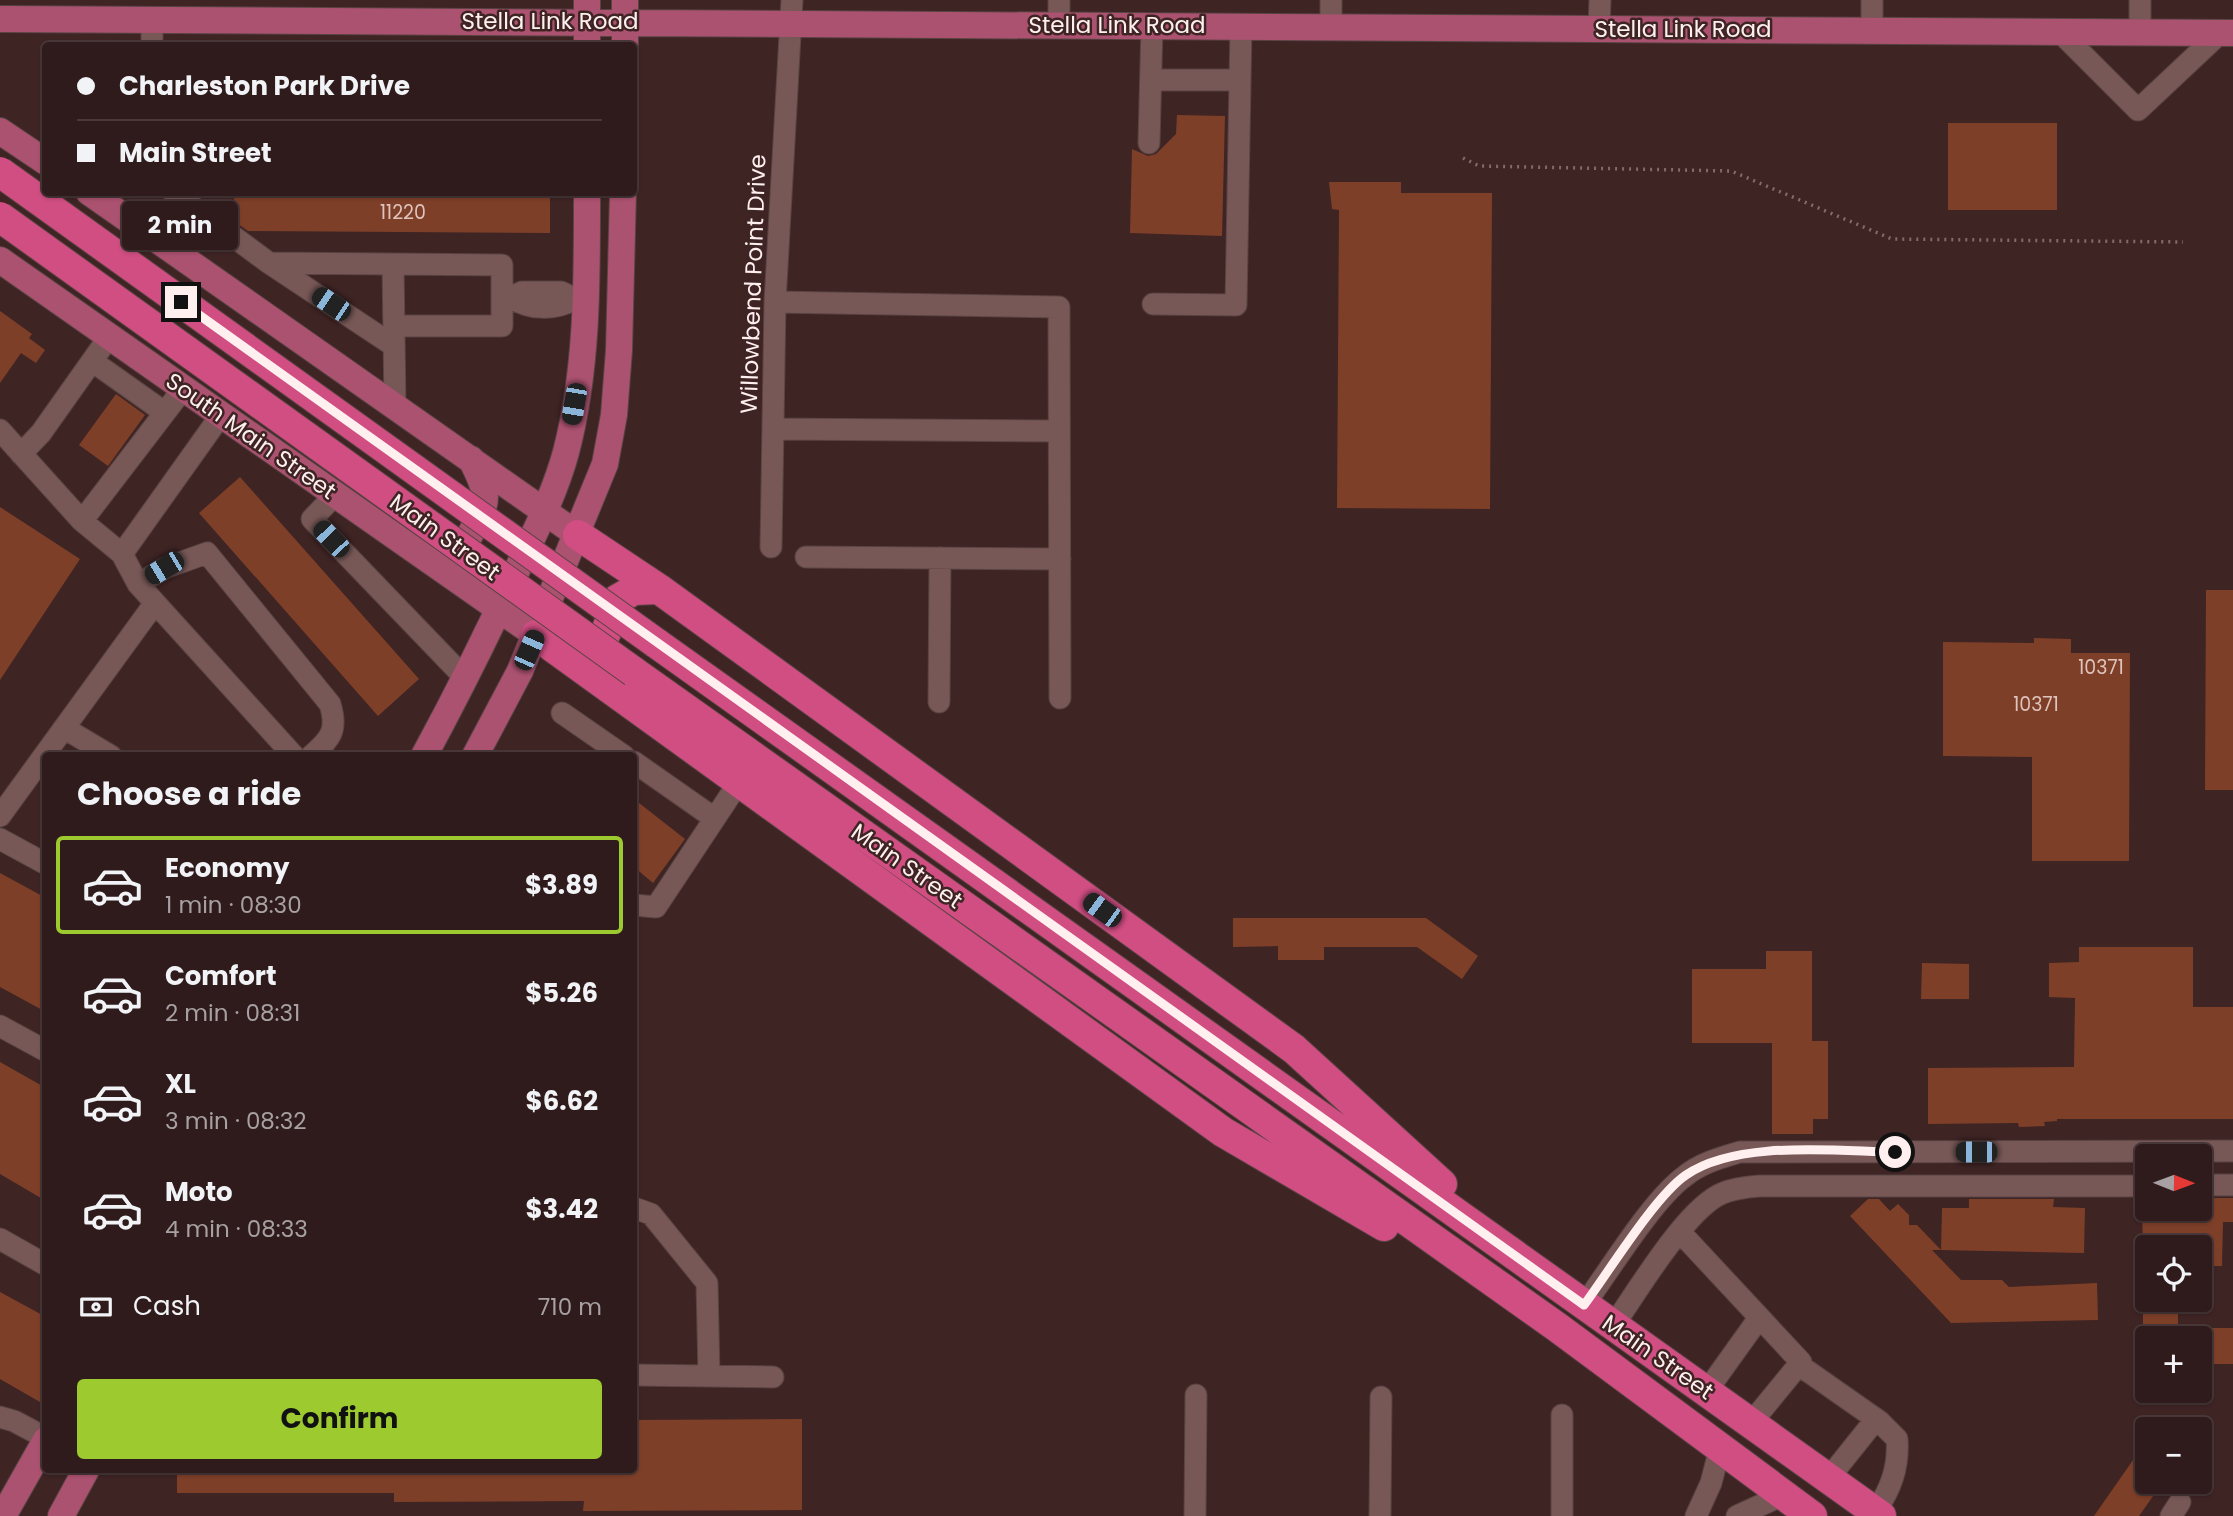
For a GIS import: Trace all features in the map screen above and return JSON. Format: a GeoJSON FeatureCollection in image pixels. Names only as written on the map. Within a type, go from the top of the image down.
{"type":"FeatureCollection","features":[{"type":"Feature","properties":{"kind":"highway","name":"Main Street"},"geometry":{"type":"LineString","coordinates":[[0,172],[1878,1514]]}},
{"type":"Feature","properties":{"kind":"highway","name":"Main Street"},"geometry":{"type":"LineString","coordinates":[[0,217],[634,672],[1557,1327],[1812,1516]]}},
{"type":"Feature","properties":{"kind":"highway"},"geometry":{"type":"LineString","coordinates":[[578,535],[659,589],[1294,1049],[1545,1278]]}},
{"type":"Feature","properties":{"kind":"highway"},"geometry":{"type":"LineString","coordinates":[[603,684],[598,654],[618,599],[634,590],[659,589]]}},
{"type":"Feature","properties":{"kind":"highway"},"geometry":{"type":"LineString","coordinates":[[536,635],[1223,1132],[1557,1327]]}},
{"type":"Feature","properties":{"kind":"main road","name":"Stella Link Road"},"geometry":{"type":"LineString","coordinates":[[0,19],[152,10],[587,22],[792,11],[1059,12],[1152,25],[1241,26],[1331,13],[1599,28],[2226,33]]}},
{"type":"Feature","properties":{"kind":"main road"},"geometry":{"type":"LineString","coordinates":[[0,131],[42,159]]}},
{"type":"Feature","properties":{"kind":"main road"},"geometry":{"type":"LineString","coordinates":[[95,196],[578,535]]}},
{"type":"Feature","properties":{"kind":"main road"},"geometry":{"type":"LineString","coordinates":[[426,752],[499,610],[545,510],[566,452],[583,356],[581,300],[587,196]]}},
{"type":"Feature","properties":{"kind":"main road"},"geometry":{"type":"LineString","coordinates":[[477,752],[536,635],[605,464],[614,415],[622,300],[623,196]]}},
{"type":"Feature","properties":{"kind":"main road","name":"South Main Street"},"geometry":{"type":"LineString","coordinates":[[0,260],[536,635]]}},
{"type":"Feature","properties":{"kind":"main road"},"geometry":{"type":"LineString","coordinates":[[581,300],[622,300]]}},
{"type":"Feature","properties":{"kind":"main road"},"geometry":{"type":"LineString","coordinates":[[416,552],[445,554],[465,545],[486,500],[486,489],[470,458]]}},
{"type":"Feature","properties":{"kind":"main road"},"geometry":{"type":"LineString","coordinates":[[3,1516],[42,1446]]}},
{"type":"Feature","properties":{"kind":"main road"},"geometry":{"type":"LineString","coordinates":[[61,1516],[84,1473]]}},
{"type":"Feature","properties":{"kind":"street"},"geometry":{"type":"LineString","coordinates":[[1599,28],[1600,0]]}},
{"type":"Feature","properties":{"kind":"street"},"geometry":{"type":"LineString","coordinates":[[1872,0],[1872,30]]}},
{"type":"Feature","properties":{"kind":"street"},"geometry":{"type":"LineString","coordinates":[[2140,0],[2140,32]]}},
{"type":"Feature","properties":{"kind":"street"},"geometry":{"type":"LineString","coordinates":[[152,10],[152,42]]}},
{"type":"Feature","properties":{"kind":"street","name":"Willowbend Point Drive"},"geometry":{"type":"LineString","coordinates":[[771,547],[775,302],[792,11]]}},
{"type":"Feature","properties":{"kind":"street"},"geometry":{"type":"LineString","coordinates":[[1149,143],[1152,25]]}},
{"type":"Feature","properties":{"kind":"street"},"geometry":{"type":"LineString","coordinates":[[1153,304],[1236,305],[1241,26]]}},
{"type":"Feature","properties":{"kind":"street"},"geometry":{"type":"LineString","coordinates":[[2060,32],[2138,110],[2226,33]]}},
{"type":"Feature","properties":{"kind":"street"},"geometry":{"type":"LineString","coordinates":[[1151,80],[1240,80]]}},
{"type":"Feature","properties":{"kind":"street"},"geometry":{"type":"LineString","coordinates":[[178,196],[269,263],[394,336],[502,326],[506,297],[502,265],[269,263]]}},
{"type":"Feature","properties":{"kind":"street"},"geometry":{"type":"LineString","coordinates":[[393,264],[395,405]]}},
{"type":"Feature","properties":{"kind":"street"},"geometry":{"type":"LineString","coordinates":[[506,297],[522,305],[561,307],[581,300]]}},
{"type":"Feature","properties":{"kind":"street"},"geometry":{"type":"LineString","coordinates":[[775,302],[1059,307],[1060,698]]}},
{"type":"Feature","properties":{"kind":"street"},"geometry":{"type":"LineString","coordinates":[[21,454],[41,433],[110,337]]}},
{"type":"Feature","properties":{"kind":"street"},"geometry":{"type":"LineString","coordinates":[[92,361],[164,412]]}},
{"type":"Feature","properties":{"kind":"street"},"geometry":{"type":"LineString","coordinates":[[82,521],[183,389]]}},
{"type":"Feature","properties":{"kind":"street"},"geometry":{"type":"LineString","coordinates":[[122,554],[221,415]]}},
{"type":"Feature","properties":{"kind":"street"},"geometry":{"type":"LineString","coordinates":[[773,429],[1059,431]]}},
{"type":"Feature","properties":{"kind":"street"},"geometry":{"type":"LineString","coordinates":[[0,430],[82,521],[122,554],[138,584],[290,752]]}},
{"type":"Feature","properties":{"kind":"street"},"geometry":{"type":"LineString","coordinates":[[335,495],[312,519],[465,678]]}},
{"type":"Feature","properties":{"kind":"street"},"geometry":{"type":"LineString","coordinates":[[138,584],[164,568],[207,553],[330,704],[335,721],[330,737],[315,752]]}},
{"type":"Feature","properties":{"kind":"street"},"geometry":{"type":"LineString","coordinates":[[806,557],[1060,559]]}},
{"type":"Feature","properties":{"kind":"street"},"geometry":{"type":"LineString","coordinates":[[939,702],[940,558]]}},
{"type":"Feature","properties":{"kind":"street"},"geometry":{"type":"LineString","coordinates":[[47,752],[155,603]]}},
{"type":"Feature","properties":{"kind":"street"},"geometry":{"type":"LineString","coordinates":[[562,713],[618,752]]}},
{"type":"Feature","properties":{"kind":"street"},"geometry":{"type":"LineString","coordinates":[[64,728],[104,752]]}},
{"type":"Feature","properties":{"kind":"street"},"geometry":{"type":"LineString","coordinates":[[0,816],[42,758]]}},
{"type":"Feature","properties":{"kind":"street"},"geometry":{"type":"LineString","coordinates":[[637,764],[714,818]]}},
{"type":"Feature","properties":{"kind":"street"},"geometry":{"type":"LineString","coordinates":[[637,905],[656,907],[738,782]]}},
{"type":"Feature","properties":{"kind":"street"},"geometry":{"type":"LineString","coordinates":[[0,839],[42,862]]}},
{"type":"Feature","properties":{"kind":"street"},"geometry":{"type":"LineString","coordinates":[[0,1026],[42,1049]]}},
{"type":"Feature","properties":{"kind":"street"},"geometry":{"type":"LineString","coordinates":[[1584,1305],[1650,1214],[1683,1176],[1709,1161],[1740,1152],[2233,1151]]}},
{"type":"Feature","properties":{"kind":"street"},"geometry":{"type":"LineString","coordinates":[[1801,1186],[1802,1152]]}},
{"type":"Feature","properties":{"kind":"street"},"geometry":{"type":"LineString","coordinates":[[2110,1186],[2111,1152]]}},
{"type":"Feature","properties":{"kind":"street"},"geometry":{"type":"LineString","coordinates":[[2212,1185],[2233,1185]]}},
{"type":"Feature","properties":{"kind":"street"},"geometry":{"type":"LineString","coordinates":[[1613,1326],[1680,1232],[1704,1205],[1722,1193],[1746,1186],[2135,1186]]}},
{"type":"Feature","properties":{"kind":"street"},"geometry":{"type":"LineString","coordinates":[[637,1209],[651,1214],[707,1283],[709,1376]]}},
{"type":"Feature","properties":{"kind":"street"},"geometry":{"type":"LineString","coordinates":[[1680,1232],[1801,1362],[1751,1423]]}},
{"type":"Feature","properties":{"kind":"street"},"geometry":{"type":"LineString","coordinates":[[0,1239],[42,1263]]}},
{"type":"Feature","properties":{"kind":"street"},"geometry":{"type":"LineString","coordinates":[[1706,1392],[1759,1318]]}},
{"type":"Feature","properties":{"kind":"street"},"geometry":{"type":"LineString","coordinates":[[1799,1365],[1876,1419],[1897,1439],[1899,1462],[1878,1514]]}},
{"type":"Feature","properties":{"kind":"street"},"geometry":{"type":"LineString","coordinates":[[637,1375],[773,1377]]}},
{"type":"Feature","properties":{"kind":"street"},"geometry":{"type":"LineString","coordinates":[[1195,1516],[1196,1395]]}},
{"type":"Feature","properties":{"kind":"street"},"geometry":{"type":"LineString","coordinates":[[1380,1516],[1381,1397]]}},
{"type":"Feature","properties":{"kind":"street"},"geometry":{"type":"LineString","coordinates":[[1562,1415],[1562,1516]]}},
{"type":"Feature","properties":{"kind":"street"},"geometry":{"type":"LineString","coordinates":[[0,1418],[14,1421],[42,1437]]}},
{"type":"Feature","properties":{"kind":"street"},"geometry":{"type":"LineString","coordinates":[[1828,1479],[1876,1419]]}},
{"type":"Feature","properties":{"kind":"street"},"geometry":{"type":"LineString","coordinates":[[1696,1516],[1712,1483],[1720,1448]]}},
{"type":"Feature","properties":{"kind":"street"},"geometry":{"type":"LineString","coordinates":[[1737,1516],[1783,1495]]}},
{"type":"Feature","properties":{"kind":"path"},"geometry":{"type":"LineString","coordinates":[[1463,158],[1479,166],[1731,171],[1892,239],[2183,242]]}},
{"type":"Feature","properties":{"kind":"building"},"geometry":{"type":"Polygon","coordinates":[[[1177,115],[1225,116],[1222,236],[1130,233],[1132,149],[1148,156],[1156,154],[1176,134],[1177,115]]]}},
{"type":"Feature","properties":{"kind":"building"},"geometry":{"type":"Polygon","coordinates":[[[1948,123],[2057,123],[2057,210],[1948,210],[1948,123]]]}},
{"type":"Feature","properties":{"kind":"building"},"geometry":{"type":"Polygon","coordinates":[[[1329,182],[1401,182],[1401,193],[1492,193],[1490,509],[1337,508],[1339,210],[1332,209],[1329,182]]]}},
{"type":"Feature","properties":{"kind":"building"},"geometry":{"type":"Polygon","coordinates":[[[234,196],[550,196],[550,233],[248,231],[234,221],[234,196]]]}},
{"type":"Feature","properties":{"kind":"building"},"geometry":{"type":"Polygon","coordinates":[[[0,311],[32,334],[29,338],[45,350],[36,363],[21,353],[0,383],[0,311]]]}},
{"type":"Feature","properties":{"kind":"building"},"geometry":{"type":"Polygon","coordinates":[[[116,394],[145,415],[108,466],[79,445],[116,394]]]}},
{"type":"Feature","properties":{"kind":"building"},"geometry":{"type":"Polygon","coordinates":[[[240,477],[419,679],[378,716],[199,513],[240,477]]]}},
{"type":"Feature","properties":{"kind":"building"},"geometry":{"type":"Polygon","coordinates":[[[0,507],[80,559],[0,680],[0,507]]]}},
{"type":"Feature","properties":{"kind":"building"},"geometry":{"type":"Polygon","coordinates":[[[2206,590],[2233,590],[2233,790],[2205,790],[2206,590]]]}},
{"type":"Feature","properties":{"kind":"building"},"geometry":{"type":"Polygon","coordinates":[[[2034,638],[2071,639],[2071,653],[2130,653],[2129,861],[2032,861],[2032,757],[1943,756],[1943,642],[2034,643],[2034,638]]]}},
{"type":"Feature","properties":{"kind":"building"},"geometry":{"type":"Polygon","coordinates":[[[637,801],[685,839],[653,883],[637,870],[637,801]]]}},
{"type":"Feature","properties":{"kind":"building"},"geometry":{"type":"Polygon","coordinates":[[[0,873],[42,896],[42,1010],[0,987],[0,873]]]}},
{"type":"Feature","properties":{"kind":"building"},"geometry":{"type":"Polygon","coordinates":[[[1233,918],[1426,918],[1478,956],[1462,979],[1417,947],[1324,947],[1324,960],[1278,960],[1278,946],[1233,947],[1233,918]]]}},
{"type":"Feature","properties":{"kind":"building"},"geometry":{"type":"Polygon","coordinates":[[[2079,947],[2193,947],[2193,1007],[2233,1007],[2233,1119],[2057,1119],[2044,1122],[2045,1126],[2019,1127],[2018,1123],[1928,1124],[1928,1068],[2074,1067],[2075,998],[2049,997],[2049,963],[2079,962],[2079,947]]]}},
{"type":"Feature","properties":{"kind":"building"},"geometry":{"type":"Polygon","coordinates":[[[1766,951],[1812,951],[1812,1041],[1828,1041],[1828,1119],[1813,1119],[1813,1134],[1772,1134],[1772,1043],[1692,1043],[1692,969],[1766,969],[1766,951]]]}},
{"type":"Feature","properties":{"kind":"building"},"geometry":{"type":"Polygon","coordinates":[[[1922,963],[1969,964],[1969,999],[1921,999],[1922,963]]]}},
{"type":"Feature","properties":{"kind":"building"},"geometry":{"type":"Polygon","coordinates":[[[0,1062],[42,1086],[42,1199],[0,1174],[0,1062]]]}},
{"type":"Feature","properties":{"kind":"building"},"geometry":{"type":"Polygon","coordinates":[[[2212,1198],[2233,1198],[2233,1222],[2223,1222],[2222,1266],[2212,1266],[2212,1235],[2143,1235],[2142,1222],[2212,1222],[2212,1198]]]}},
{"type":"Feature","properties":{"kind":"building"},"geometry":{"type":"Polygon","coordinates":[[[1868,1199],[1879,1199],[1890,1211],[1898,1204],[1909,1215],[1909,1225],[1917,1225],[1941,1250],[1932,1250],[1961,1280],[2002,1280],[2009,1287],[2097,1283],[2098,1320],[1951,1323],[1850,1216],[1868,1199]]]}},
{"type":"Feature","properties":{"kind":"building"},"geometry":{"type":"Polygon","coordinates":[[[1969,1199],[2054,1199],[2053,1207],[2085,1208],[2084,1253],[1941,1250],[1942,1208],[1969,1208],[1969,1199]]]}},
{"type":"Feature","properties":{"kind":"building"},"geometry":{"type":"Polygon","coordinates":[[[0,1292],[42,1315],[42,1399],[40,1402],[0,1379],[0,1292]]]}},
{"type":"Feature","properties":{"kind":"building"},"geometry":{"type":"Polygon","coordinates":[[[2143,1312],[2178,1312],[2178,1326],[2143,1326],[2143,1312]]]}},
{"type":"Feature","properties":{"kind":"building"},"geometry":{"type":"Polygon","coordinates":[[[2212,1328],[2233,1328],[2233,1364],[2212,1364],[2212,1328]]]}},
{"type":"Feature","properties":{"kind":"building"},"geometry":{"type":"Polygon","coordinates":[[[802,1419],[802,1510],[583,1511],[584,1501],[394,1502],[394,1493],[177,1493],[177,1473],[637,1473],[637,1420],[802,1419]]]}},
{"type":"Feature","properties":{"kind":"building"},"geometry":{"type":"Polygon","coordinates":[[[2135,1457],[2135,1494],[2155,1494],[2139,1516],[2094,1516],[2135,1457]]]}},
{"type":"Feature","properties":{"kind":"route"},"geometry":{"type":"LineString","coordinates":[[181,302],[1584,1305],[1650,1214],[1683,1176],[1709,1161],[1740,1152],[1895,1152]]}}]}
